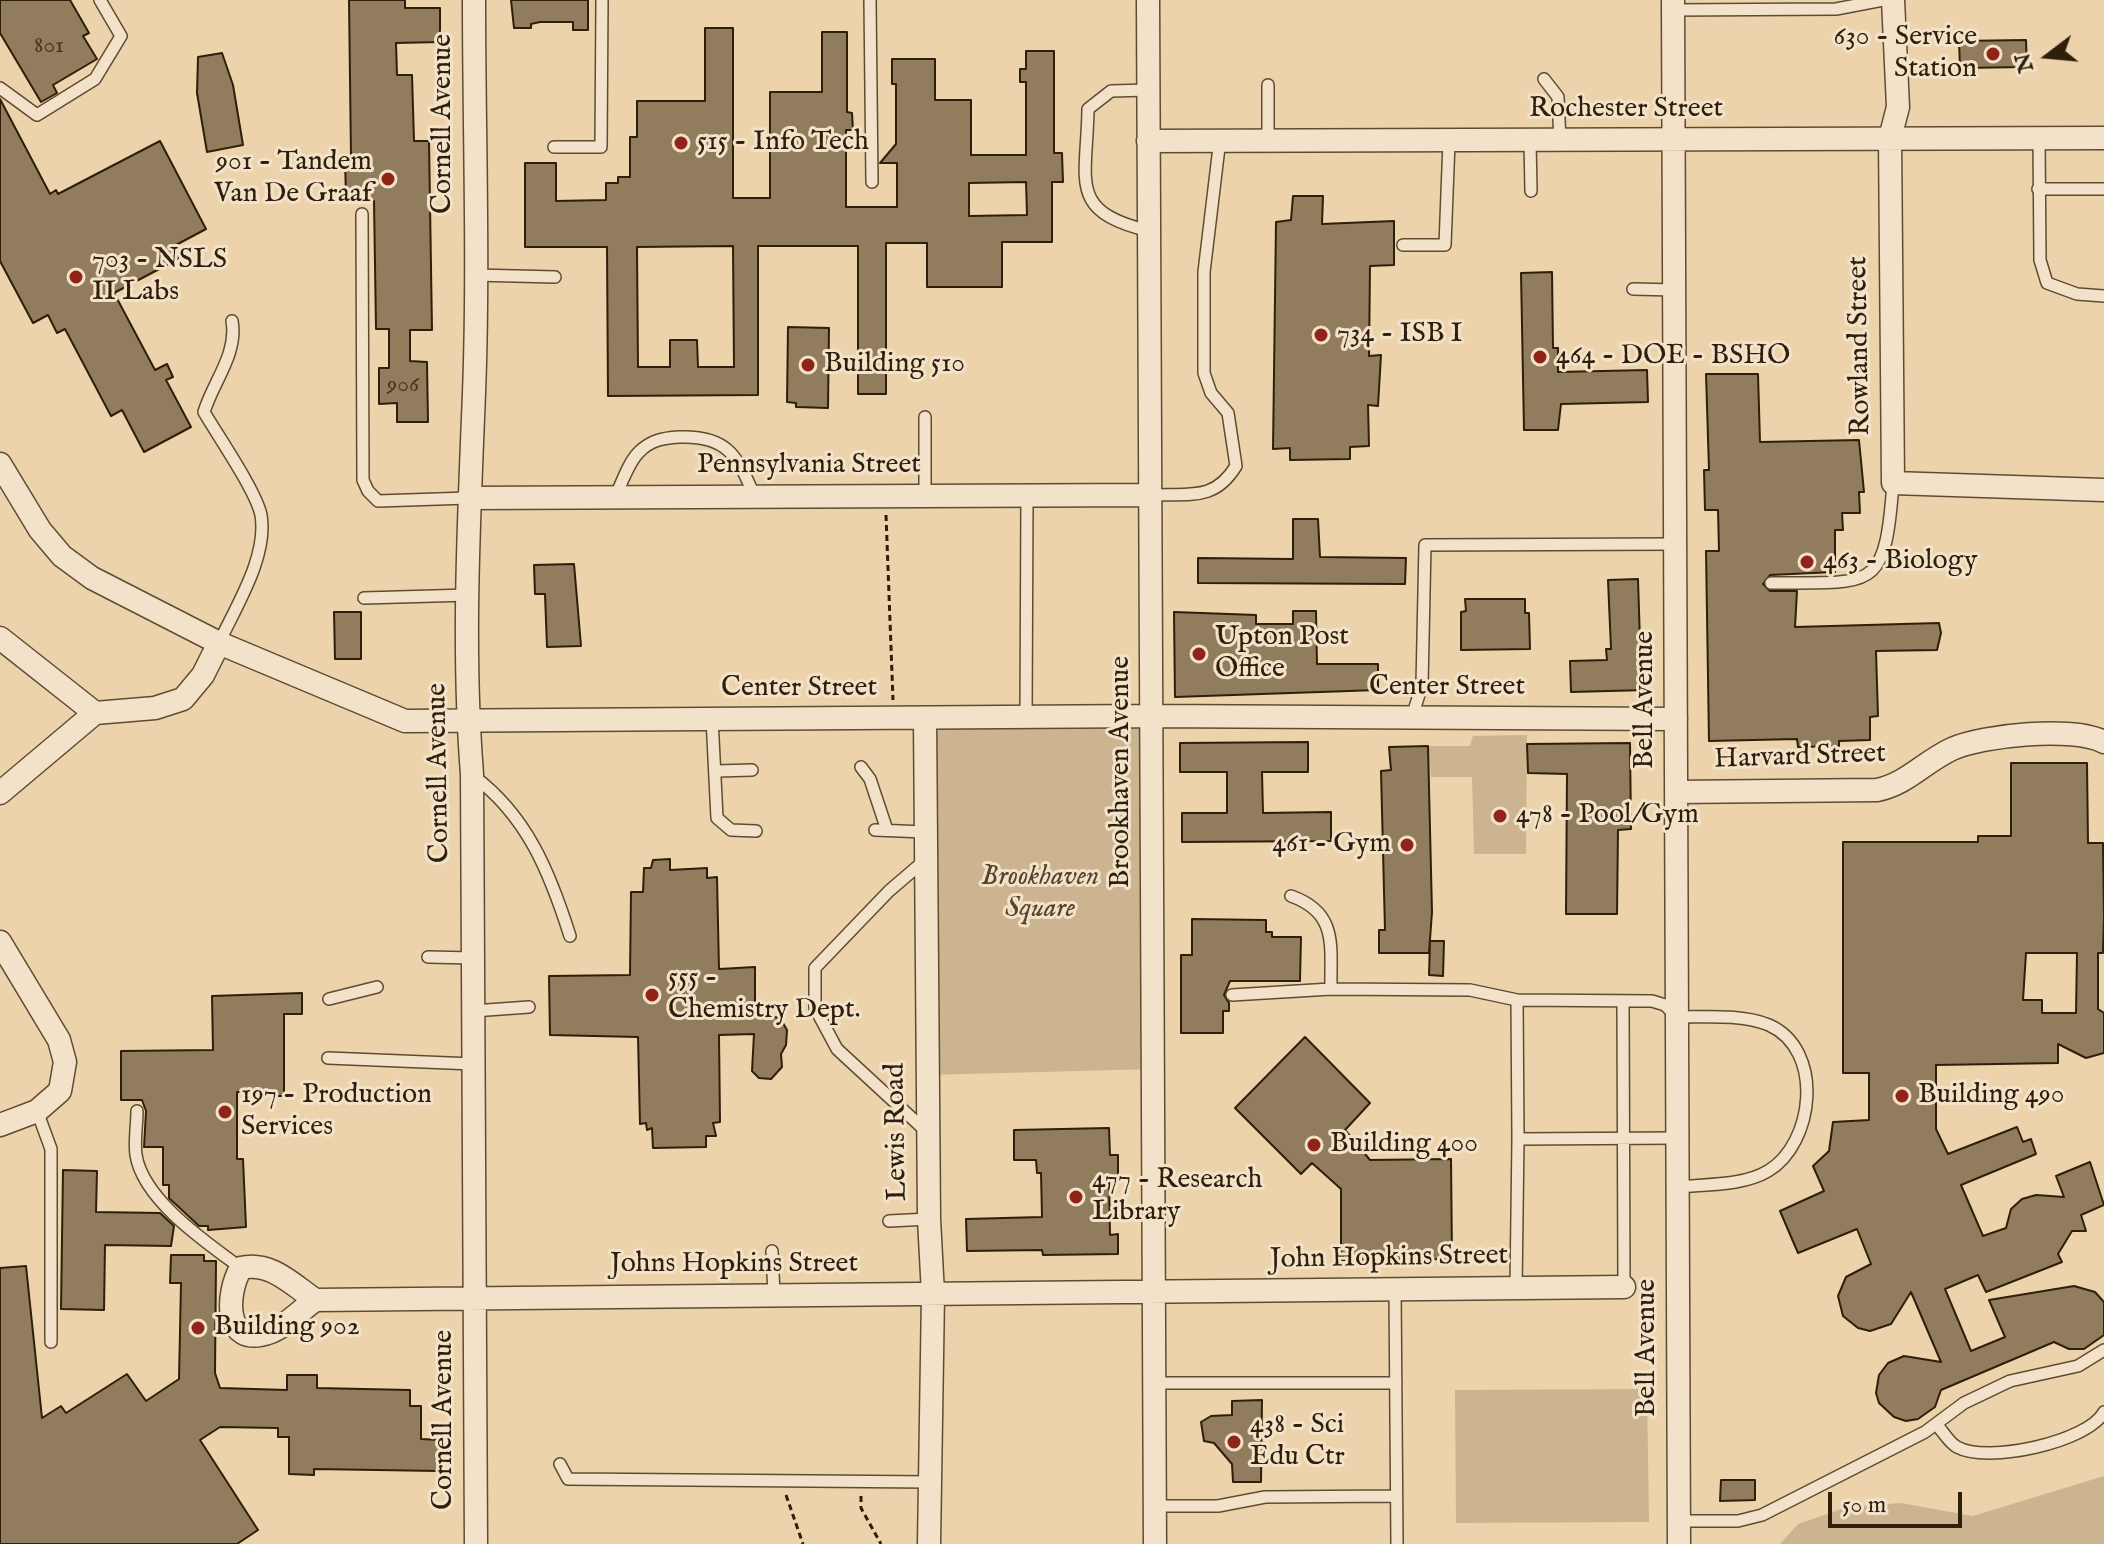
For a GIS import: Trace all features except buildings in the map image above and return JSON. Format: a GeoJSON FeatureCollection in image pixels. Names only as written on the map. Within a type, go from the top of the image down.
{"type":"FeatureCollection","features":[{"type":"Feature","properties":{"kind":"street","name":"Cornell Avenue"},"geometry":{"type":"LineString","coordinates":[[474,0],[475,275],[468,498],[468,718],[472,774],[476,1544]]}},
{"type":"Feature","properties":{"kind":"street","name":"Brookhaven Avenue"},"geometry":{"type":"LineString","coordinates":[[1148,0],[1155,1544]]}},
{"type":"Feature","properties":{"kind":"street","name":"Rowland Street"},"geometry":{"type":"LineString","coordinates":[[1893,0],[1898,107],[1890,138],[1893,483]]}},
{"type":"Feature","properties":{"kind":"street","name":"Bell Avenue"},"geometry":{"type":"LineString","coordinates":[[1673,5],[1679,1544]]}},
{"type":"Feature","properties":{"kind":"street","name":"Rochester Street"},"geometry":{"type":"LineString","coordinates":[[1148,141],[1268,138],[1449,142],[2104,138]]}},
{"type":"Feature","properties":{"kind":"street","name":"Center Street"},"geometry":{"type":"LineString","coordinates":[[0,464],[40,530],[62,556],[92,578],[219,643],[405,721],[468,718],[1152,716],[1676,719]]}},
{"type":"Feature","properties":{"kind":"street"},"geometry":{"type":"LineString","coordinates":[[1893,483],[2104,490]]}},
{"type":"Feature","properties":{"kind":"street","name":"Pennsylvania Street"},"geometry":{"type":"LineString","coordinates":[[468,498],[1151,495]]}},
{"type":"Feature","properties":{"kind":"street"},"geometry":{"type":"LineString","coordinates":[[0,638],[95,713]]}},
{"type":"Feature","properties":{"kind":"street"},"geometry":{"type":"LineString","coordinates":[[0,793],[95,713],[155,708],[183,699],[203,675],[219,643]]}},
{"type":"Feature","properties":{"kind":"street","name":"Lewis Road"},"geometry":{"type":"LineString","coordinates":[[925,719],[924,861],[929,1219],[933,1294],[929,1544]]}},
{"type":"Feature","properties":{"kind":"street","name":"Harvard Street"},"geometry":{"type":"LineString","coordinates":[[1676,792],[1877,790],[1899,786],[1949,750],[1967,743],[2053,734],[2095,737],[2104,742]]}},
{"type":"Feature","properties":{"kind":"street"},"geometry":{"type":"LineString","coordinates":[[0,942],[59,1040],[65,1062],[60,1091],[37,1111],[0,1125]]}},
{"type":"Feature","properties":{"kind":"street"},"geometry":{"type":"LineString","coordinates":[[257,1264],[275,1272],[315,1300],[271,1332],[255,1336],[240,1330],[230,1315],[231,1284],[241,1268],[257,1264]]}},
{"type":"Feature","properties":{"kind":"street","name":"John Hopkins Street"},"geometry":{"type":"LineString","coordinates":[[1154,1292],[1624,1287]]}},
{"type":"Feature","properties":{"kind":"street","name":"Johns Hopkins Street"},"geometry":{"type":"LineString","coordinates":[[315,1300],[1154,1292]]}},
{"type":"Feature","properties":{"kind":"lane"},"geometry":{"type":"LineString","coordinates":[[0,88],[37,115],[95,79],[121,36],[100,0]]}},
{"type":"Feature","properties":{"kind":"lane"},"geometry":{"type":"LineString","coordinates":[[554,147],[601,147],[602,0]]}},
{"type":"Feature","properties":{"kind":"lane"},"geometry":{"type":"LineString","coordinates":[[870,0],[872,182]]}},
{"type":"Feature","properties":{"kind":"lane"},"geometry":{"type":"LineString","coordinates":[[1673,5],[1836,9],[1883,0]]}},
{"type":"Feature","properties":{"kind":"lane"},"geometry":{"type":"LineString","coordinates":[[1544,79],[1558,97],[1560,141]]}},
{"type":"Feature","properties":{"kind":"lane"},"geometry":{"type":"LineString","coordinates":[[1268,85],[1268,138]]}},
{"type":"Feature","properties":{"kind":"lane"},"geometry":{"type":"LineString","coordinates":[[1148,90],[1111,91],[1088,109],[1087,195],[1094,208],[1117,223],[1149,231]]}},
{"type":"Feature","properties":{"kind":"lane"},"geometry":{"type":"LineString","coordinates":[[2039,138],[2040,260],[2047,283],[2077,294],[2104,296]]}},
{"type":"Feature","properties":{"kind":"lane"},"geometry":{"type":"LineString","coordinates":[[1151,495],[1210,493],[1224,486],[1236,466],[1228,413],[1211,393],[1204,373],[1204,272],[1220,139]]}},
{"type":"Feature","properties":{"kind":"lane"},"geometry":{"type":"LineString","coordinates":[[1530,141],[1531,191]]}},
{"type":"Feature","properties":{"kind":"lane"},"geometry":{"type":"LineString","coordinates":[[1403,245],[1445,245],[1449,142]]}},
{"type":"Feature","properties":{"kind":"lane"},"geometry":{"type":"LineString","coordinates":[[2038,189],[2104,189]]}},
{"type":"Feature","properties":{"kind":"lane"},"geometry":{"type":"LineString","coordinates":[[362,214],[363,480],[378,501],[468,498]]}},
{"type":"Feature","properties":{"kind":"lane"},"geometry":{"type":"LineString","coordinates":[[475,275],[555,277]]}},
{"type":"Feature","properties":{"kind":"lane"},"geometry":{"type":"LineString","coordinates":[[1633,289],[1674,290]]}},
{"type":"Feature","properties":{"kind":"lane"},"geometry":{"type":"LineString","coordinates":[[219,643],[249,577],[261,539],[261,513],[204,412],[226,362],[234,333],[232,321]]}},
{"type":"Feature","properties":{"kind":"lane"},"geometry":{"type":"LineString","coordinates":[[925,417],[925,496]]}},
{"type":"Feature","properties":{"kind":"lane"},"geometry":{"type":"LineString","coordinates":[[615,497],[636,455],[651,442],[664,438],[706,436],[719,442],[741,465],[756,498]]}},
{"type":"Feature","properties":{"kind":"lane"},"geometry":{"type":"LineString","coordinates":[[1771,583],[1843,582],[1867,576],[1882,561],[1889,537],[1893,483]]}},
{"type":"Feature","properties":{"kind":"lane"},"geometry":{"type":"LineString","coordinates":[[1026,718],[1027,494]]}},
{"type":"Feature","properties":{"kind":"lane"},"geometry":{"type":"LineString","coordinates":[[1412,717],[1422,685],[1425,545],[1675,544]]}},
{"type":"Feature","properties":{"kind":"lane"},"geometry":{"type":"LineString","coordinates":[[364,598],[468,595]]}},
{"type":"Feature","properties":{"kind":"lane"},"geometry":{"type":"LineString","coordinates":[[712,718],[717,818],[731,830],[756,831]]}},
{"type":"Feature","properties":{"kind":"lane"},"geometry":{"type":"LineString","coordinates":[[861,767],[870,779],[881,830],[925,832]]}},
{"type":"Feature","properties":{"kind":"lane"},"geometry":{"type":"LineString","coordinates":[[717,771],[752,770]]}},
{"type":"Feature","properties":{"kind":"lane"},"geometry":{"type":"LineString","coordinates":[[472,774],[497,793],[550,873],[570,936]]}},
{"type":"Feature","properties":{"kind":"lane"},"geometry":{"type":"LineString","coordinates":[[924,861],[889,891],[815,968],[815,1008],[837,1049],[928,1134]]}},
{"type":"Feature","properties":{"kind":"lane"},"geometry":{"type":"LineString","coordinates":[[1291,896],[1309,902],[1323,915],[1329,934],[1331,989]]}},
{"type":"Feature","properties":{"kind":"lane"},"geometry":{"type":"LineString","coordinates":[[428,957],[473,958]]}},
{"type":"Feature","properties":{"kind":"lane"},"geometry":{"type":"LineString","coordinates":[[329,999],[377,987]]}},
{"type":"Feature","properties":{"kind":"lane"},"geometry":{"type":"LineString","coordinates":[[1232,995],[1331,989],[1470,990],[1517,1000],[1652,1001],[1665,1005],[1677,1017],[1756,1021],[1773,1027],[1791,1043],[1801,1061],[1805,1079],[1805,1119],[1794,1149],[1767,1172],[1732,1182],[1677,1187]]}},
{"type":"Feature","properties":{"kind":"lane"},"geometry":{"type":"LineString","coordinates":[[1516,1288],[1517,1000]]}},
{"type":"Feature","properties":{"kind":"lane"},"geometry":{"type":"LineString","coordinates":[[1623,1002],[1624,1287]]}},
{"type":"Feature","properties":{"kind":"lane"},"geometry":{"type":"LineString","coordinates":[[473,1011],[529,1007]]}},
{"type":"Feature","properties":{"kind":"lane"},"geometry":{"type":"LineString","coordinates":[[328,1058],[473,1064]]}},
{"type":"Feature","properties":{"kind":"lane"},"geometry":{"type":"LineString","coordinates":[[37,1111],[51,1149],[51,1342]]}},
{"type":"Feature","properties":{"kind":"lane"},"geometry":{"type":"LineString","coordinates":[[137,1111],[136,1157],[149,1182],[195,1234],[241,1268]]}},
{"type":"Feature","properties":{"kind":"lane"},"geometry":{"type":"LineString","coordinates":[[1518,1139],[1677,1138]]}},
{"type":"Feature","properties":{"kind":"lane"},"geometry":{"type":"LineString","coordinates":[[889,1221],[929,1219]]}},
{"type":"Feature","properties":{"kind":"lane"},"geometry":{"type":"LineString","coordinates":[[772,1251],[774,1295]]}},
{"type":"Feature","properties":{"kind":"lane"},"geometry":{"type":"LineString","coordinates":[[1395,1289],[1397,1544]]}},
{"type":"Feature","properties":{"kind":"lane"},"geometry":{"type":"LineString","coordinates":[[1679,1521],[1738,1521],[1762,1515],[1936,1424],[1964,1403],[2010,1381],[2078,1366],[2104,1350]]}},
{"type":"Feature","properties":{"kind":"lane"},"geometry":{"type":"LineString","coordinates":[[1155,1383],[1396,1383]]}},
{"type":"Feature","properties":{"kind":"lane"},"geometry":{"type":"LineString","coordinates":[[1936,1424],[1956,1447],[1983,1454],[2023,1450],[2078,1433],[2104,1412]]}},
{"type":"Feature","properties":{"kind":"lane"},"geometry":{"type":"LineString","coordinates":[[560,1464],[568,1479],[930,1482]]}},
{"type":"Feature","properties":{"kind":"lane"},"geometry":{"type":"LineString","coordinates":[[1155,1506],[1218,1506],[1265,1497],[1396,1496]]}},
{"type":"Feature","properties":{"kind":"path"},"geometry":{"type":"LineString","coordinates":[[885,496],[894,719]]}},
{"type":"Feature","properties":{"kind":"path"},"geometry":{"type":"LineString","coordinates":[[781,1479],[803,1544]]}},
{"type":"Feature","properties":{"kind":"path"},"geometry":{"type":"LineString","coordinates":[[861,1480],[861,1508],[881,1544]]}},
{"type":"Feature","properties":{"kind":"green space","name":"Brookhaven Square"},"geometry":{"type":"Polygon","coordinates":[[[1152,716],[1154,1069],[928,1075],[925,719],[1152,716]]]}},
{"type":"Feature","properties":{"kind":"green space","name":"478 - Pool/Gym"},"geometry":{"type":"Polygon","coordinates":[[[1527,735],[1526,854],[1474,854],[1472,777],[1431,777],[1428,746],[1470,746],[1473,736],[1527,735]]]}},
{"type":"Feature","properties":{"kind":"green space"},"geometry":{"type":"Polygon","coordinates":[[[1647,1389],[1649,1522],[1456,1523],[1455,1390],[1647,1389]]]}},
{"type":"Feature","properties":{"kind":"green space"},"geometry":{"type":"Polygon","coordinates":[[[2104,1476],[2104,1544],[1780,1544],[1798,1524],[1847,1507],[1901,1503],[1973,1516],[2104,1476]]]}},
{"type":"Feature","properties":{"kind":"place","name":"630 - Service Station"},"geometry":{"type":"Point","coordinates":[1993,54]}},
{"type":"Feature","properties":{"kind":"place","name":"515 - Info Tech"},"geometry":{"type":"Point","coordinates":[681,143]}},
{"type":"Feature","properties":{"kind":"place","name":"901 - Tandem Van De Graaf"},"geometry":{"type":"Point","coordinates":[388,179]}},
{"type":"Feature","properties":{"kind":"place","name":"703 - NSLS II Labs"},"geometry":{"type":"Point","coordinates":[76,277]}},
{"type":"Feature","properties":{"kind":"place","name":"734 - ISB I"},"geometry":{"type":"Point","coordinates":[1321,335]}},
{"type":"Feature","properties":{"kind":"place","name":"464 - DOE - BSHO"},"geometry":{"type":"Point","coordinates":[1540,357]}},
{"type":"Feature","properties":{"kind":"place","name":"Building 510"},"geometry":{"type":"Point","coordinates":[808,365]}},
{"type":"Feature","properties":{"kind":"place","name":"463 - Biology"},"geometry":{"type":"Point","coordinates":[1807,562]}},
{"type":"Feature","properties":{"kind":"place","name":"Upton Post Office"},"geometry":{"type":"Point","coordinates":[1199,654]}},
{"type":"Feature","properties":{"kind":"place","name":"478 - Pool/Gym"},"geometry":{"type":"Point","coordinates":[1500,816]}},
{"type":"Feature","properties":{"kind":"place","name":"461 - Gym"},"geometry":{"type":"Point","coordinates":[1407,845]}},
{"type":"Feature","properties":{"kind":"place","name":"555 - Chemistry Dept."},"geometry":{"type":"Point","coordinates":[652,995]}},
{"type":"Feature","properties":{"kind":"place","name":"Building 490"},"geometry":{"type":"Point","coordinates":[1902,1096]}},
{"type":"Feature","properties":{"kind":"place","name":"197 - Production Services"},"geometry":{"type":"Point","coordinates":[225,1112]}},
{"type":"Feature","properties":{"kind":"place","name":"Building 400"},"geometry":{"type":"Point","coordinates":[1314,1145]}},
{"type":"Feature","properties":{"kind":"place","name":"477 - Research Library"},"geometry":{"type":"Point","coordinates":[1076,1197]}},
{"type":"Feature","properties":{"kind":"place","name":"Building 902"},"geometry":{"type":"Point","coordinates":[198,1328]}},
{"type":"Feature","properties":{"kind":"place","name":"438 - Sci Edu Ctr"},"geometry":{"type":"Point","coordinates":[1234,1442]}}]}
